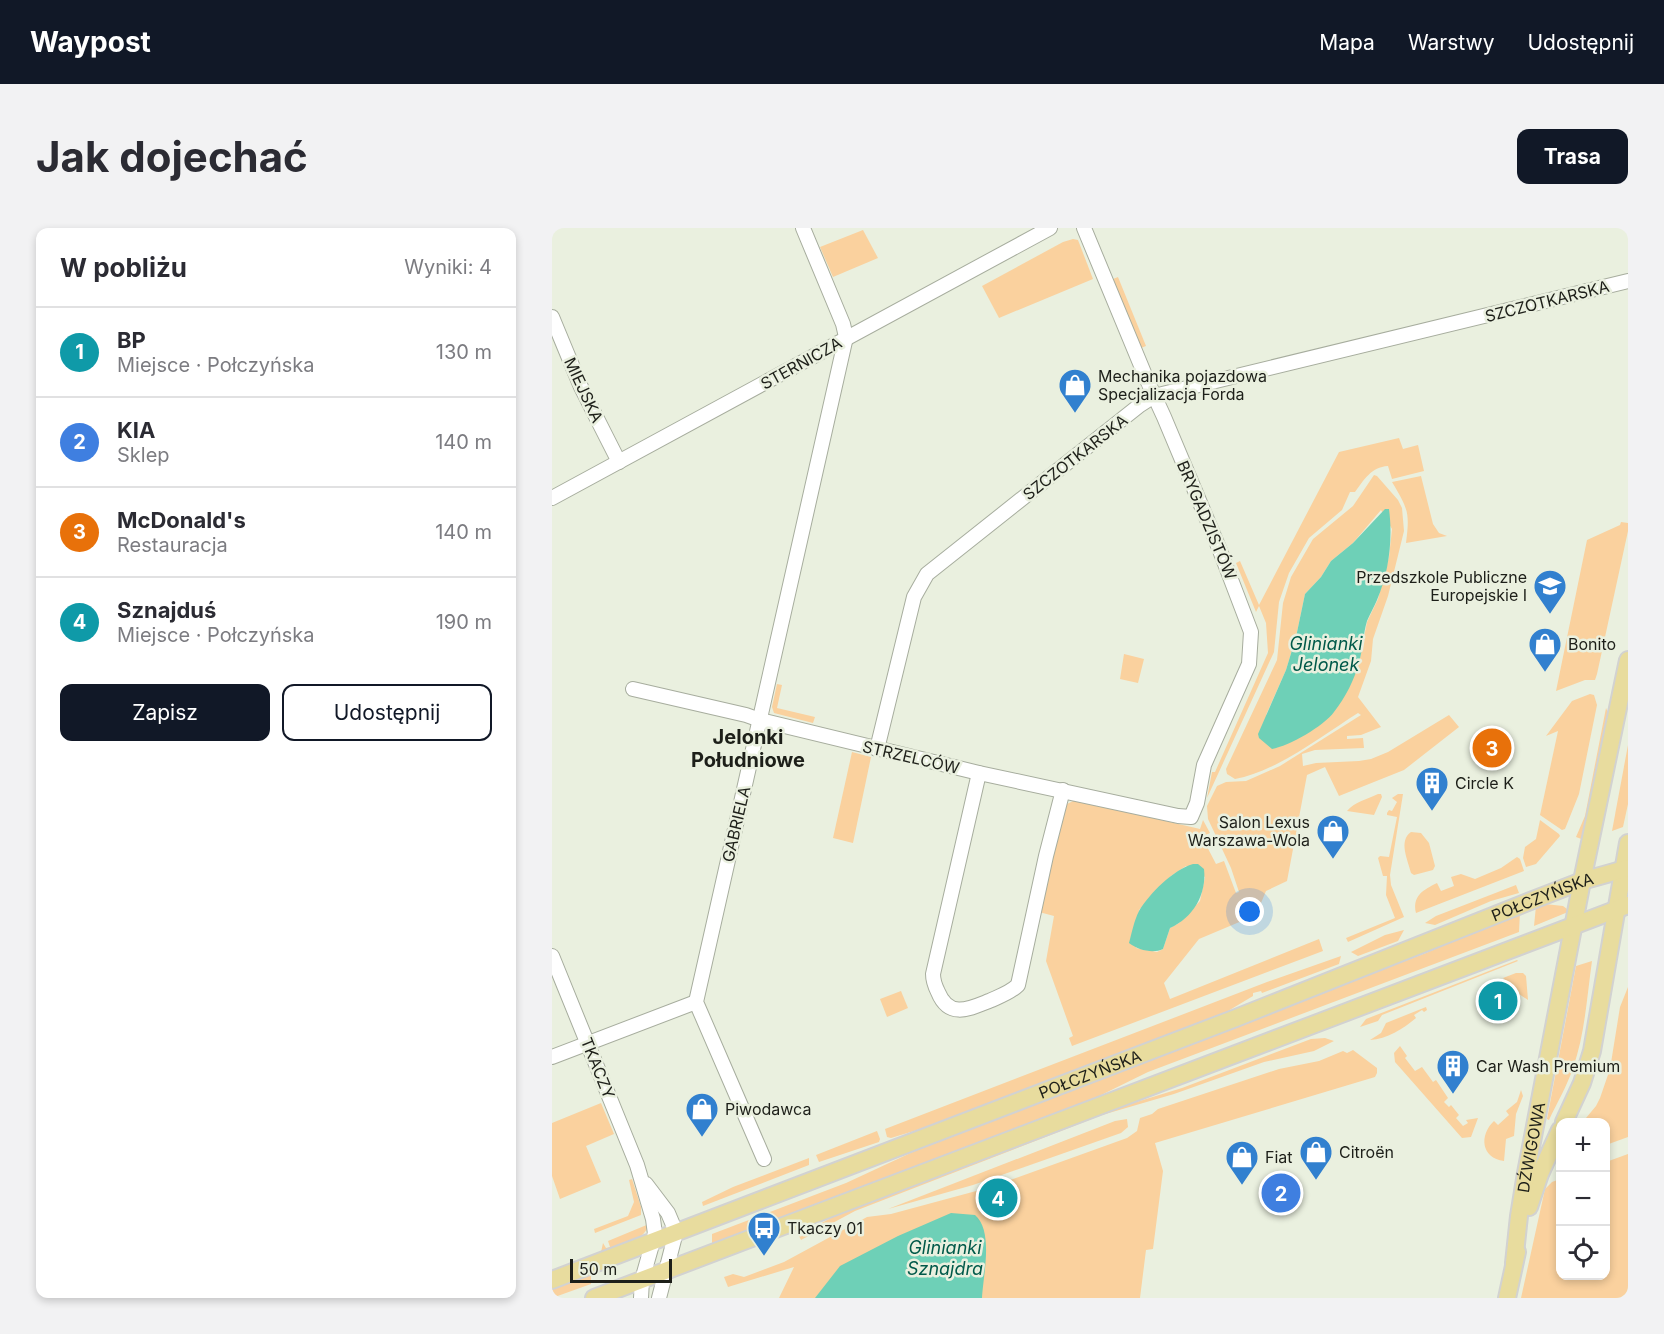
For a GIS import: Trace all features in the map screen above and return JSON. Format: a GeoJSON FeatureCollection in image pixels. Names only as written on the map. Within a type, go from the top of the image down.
{"type":"FeatureCollection","features":[{"type":"Feature","properties":{"kind":"main road","name":"DŹWIGOWA"},"geometry":{"type":"LineString","coordinates":[[1514,1263],[1524,1184],[1582,881],[1628,660]]}},
{"type":"Feature","properties":{"kind":"main road","name":"DŹWIGOWA"},"geometry":{"type":"LineString","coordinates":[[1566,1118],[1582,1083],[1592,1051],[1622,907],[1628,843]]}},
{"type":"Feature","properties":{"kind":"main road","name":"POŁCZYŃSKA"},"geometry":{"type":"LineString","coordinates":[[552,1280],[1225,1022],[1582,881],[1626,869]]}},
{"type":"Feature","properties":{"kind":"main road","name":"POŁCZYŃSKA"},"geometry":{"type":"LineString","coordinates":[[594,1298],[1622,907]]}},
{"type":"Feature","properties":{"kind":"main road","name":"DŹWIGOWA"},"geometry":{"type":"LineString","coordinates":[[1507,1298],[1535,1187],[1556,1139]]}},
{"type":"Feature","properties":{"kind":"street"},"geometry":{"type":"LineString","coordinates":[[803,228],[843,324],[846,338]]}},
{"type":"Feature","properties":{"kind":"street","name":"STERNICZA"},"geometry":{"type":"LineString","coordinates":[[552,498],[1050,228]]}},
{"type":"Feature","properties":{"kind":"street","name":"BRYGADZISTÓW"},"geometry":{"type":"LineString","coordinates":[[1084,228],[1219,548],[1251,632],[1249,664],[1243,682],[1204,765],[1197,803],[1191,817]]}},
{"type":"Feature","properties":{"kind":"street","name":"SZCZOTKARSKA"},"geometry":{"type":"LineString","coordinates":[[878,749],[914,597],[927,574],[1154,396],[1628,281]]}},
{"type":"Feature","properties":{"kind":"street","name":"MIEJSKA"},"geometry":{"type":"LineString","coordinates":[[552,317],[589,404],[619,462]]}},
{"type":"Feature","properties":{"kind":"street","name":"GABRIELA"},"geometry":{"type":"LineString","coordinates":[[696,1002],[846,338]]}},
{"type":"Feature","properties":{"kind":"street","name":"STRZELCÓW"},"geometry":{"type":"LineString","coordinates":[[633,689],[878,749],[1191,817]]}},
{"type":"Feature","properties":{"kind":"street"},"geometry":{"type":"LineString","coordinates":[[979,772],[933,974],[941,1000],[947,1007],[954,1009],[966,1010],[1006,994],[1018,985],[1064,790]]}},
{"type":"Feature","properties":{"kind":"street","name":"TKACZY"},"geometry":{"type":"LineString","coordinates":[[552,956],[643,1180],[653,1219],[653,1240],[642,1280],[641,1298]]}},
{"type":"Feature","properties":{"kind":"street"},"geometry":{"type":"LineString","coordinates":[[552,1057],[696,1002],[764,1159]]}},
{"type":"Feature","properties":{"kind":"street","name":"TKACZY"},"geometry":{"type":"LineString","coordinates":[[643,1180],[668,1213],[676,1232]]}},
{"type":"Feature","properties":{"kind":"street"},"geometry":{"type":"LineString","coordinates":[[659,1298],[676,1232]]}},
{"type":"Feature","properties":{"kind":"shaded area"},"geometry":{"type":"Polygon","coordinates":[[[863,230],[878,258],[833,277],[820,247],[863,230]]]}},
{"type":"Feature","properties":{"kind":"shaded area"},"geometry":{"type":"Polygon","coordinates":[[[1078,240],[1093,279],[999,318],[982,286],[1063,242],[1078,240]]]}},
{"type":"Feature","properties":{"kind":"shaded area"},"geometry":{"type":"Polygon","coordinates":[[[1118,277],[1146,346],[1141,348],[1113,279],[1118,277]]]}},
{"type":"Feature","properties":{"kind":"shaded area"},"geometry":{"type":"Polygon","coordinates":[[[1399,438],[1403,449],[1418,445],[1424,471],[1392,479],[1388,466],[1377,469],[1368,475],[1355,492],[1350,492],[1342,510],[1309,538],[1289,573],[1279,602],[1274,652],[1207,798],[1212,772],[1215,772],[1268,653],[1266,623],[1259,606],[1256,612],[1236,563],[1240,561],[1259,605],[1339,452],[1399,438]]]}},
{"type":"Feature","properties":{"kind":"shaded area"},"geometry":{"type":"Polygon","coordinates":[[[1374,475],[1398,500],[1402,508],[1404,531],[1388,596],[1373,639],[1371,661],[1358,697],[1381,727],[1361,735],[1347,736],[1347,739],[1363,738],[1364,748],[1315,750],[1302,754],[1303,766],[1371,759],[1388,752],[1449,715],[1459,727],[1404,770],[1339,796],[1325,767],[1307,775],[1287,881],[1266,891],[1256,915],[1199,939],[1164,983],[1170,999],[1319,939],[1323,951],[1072,1046],[1069,1038],[1073,1036],[1046,961],[1054,916],[1039,912],[1067,804],[1075,800],[1200,829],[1203,820],[1210,833],[1202,837],[1216,864],[1224,861],[1236,893],[1239,892],[1231,868],[1208,819],[1207,806],[1217,786],[1226,782],[1246,781],[1280,766],[1361,715],[1358,713],[1299,752],[1267,769],[1235,779],[1227,774],[1226,769],[1277,660],[1283,603],[1291,577],[1313,539],[1353,506],[1374,475]],[[1381,510],[1353,543],[1331,561],[1321,577],[1305,594],[1286,670],[1266,715],[1359,663],[1367,622],[1378,599],[1389,557],[1392,529],[1381,510]],[[1186,866],[1171,876],[1139,910],[1136,948],[1157,952],[1163,949],[1170,928],[1179,923],[1200,901],[1205,877],[1186,866]]]}},
{"type":"Feature","properties":{"kind":"shaded area"},"geometry":{"type":"Polygon","coordinates":[[[1421,476],[1433,524],[1439,533],[1447,536],[1406,543],[1407,511],[1392,482],[1421,476]]]}},
{"type":"Feature","properties":{"kind":"shaded area"},"geometry":{"type":"Polygon","coordinates":[[[1621,522],[1628,523],[1628,531],[1595,680],[1585,680],[1556,691],[1587,540],[1620,525],[1621,522]]]}},
{"type":"Feature","properties":{"kind":"shaded area"},"geometry":{"type":"Polygon","coordinates":[[[1124,654],[1144,659],[1138,683],[1120,679],[1124,654]]]}},
{"type":"Feature","properties":{"kind":"shaded area"},"geometry":{"type":"Polygon","coordinates":[[[777,684],[782,685],[777,708],[815,717],[813,723],[774,713],[772,707],[777,684]]]}},
{"type":"Feature","properties":{"kind":"shaded area"},"geometry":{"type":"Polygon","coordinates":[[[1590,694],[1594,695],[1597,705],[1579,794],[1565,829],[1562,830],[1540,815],[1558,731],[1546,736],[1572,701],[1590,694]]]}},
{"type":"Feature","properties":{"kind":"shaded area"},"geometry":{"type":"Polygon","coordinates":[[[1606,708],[1609,715],[1584,840],[1576,837],[1585,816],[1606,708]]]}},
{"type":"Feature","properties":{"kind":"shaded area"},"geometry":{"type":"Polygon","coordinates":[[[1628,745],[1628,804],[1623,827],[1612,831],[1628,745]]]}},
{"type":"Feature","properties":{"kind":"shaded area"},"geometry":{"type":"Polygon","coordinates":[[[852,752],[871,757],[853,843],[833,838],[852,752]]]}},
{"type":"Feature","properties":{"kind":"shaded area"},"geometry":{"type":"Polygon","coordinates":[[[1378,794],[1382,797],[1374,815],[1347,811],[1357,803],[1378,794]]]}},
{"type":"Feature","properties":{"kind":"shaded area"},"geometry":{"type":"Polygon","coordinates":[[[1403,794],[1390,875],[1391,885],[1404,917],[1348,942],[1346,938],[1395,918],[1386,895],[1387,876],[1383,876],[1378,858],[1380,856],[1389,857],[1397,817],[1387,815],[1387,813],[1389,810],[1392,811],[1397,802],[1392,798],[1403,794]]]}},
{"type":"Feature","properties":{"kind":"shaded area"},"geometry":{"type":"Polygon","coordinates":[[[1540,820],[1560,836],[1536,864],[1526,867],[1523,858],[1525,847],[1536,839],[1540,820]]]}},
{"type":"Feature","properties":{"kind":"shaded area"},"geometry":{"type":"Polygon","coordinates":[[[1411,832],[1421,833],[1429,843],[1435,866],[1433,870],[1414,875],[1411,873],[1404,846],[1411,832]]]}},
{"type":"Feature","properties":{"kind":"shaded area"},"geometry":{"type":"Polygon","coordinates":[[[1517,857],[1524,871],[1416,913],[1417,898],[1423,891],[1437,883],[1441,891],[1454,886],[1451,877],[1461,874],[1475,879],[1501,868],[1517,857]]]}},
{"type":"Feature","properties":{"kind":"shaded area"},"geometry":{"type":"Polygon","coordinates":[[[1516,885],[1519,893],[1491,901],[1435,925],[1425,923],[1436,916],[1516,885]]]}},
{"type":"Feature","properties":{"kind":"shaded area"},"geometry":{"type":"Polygon","coordinates":[[[1545,904],[1563,906],[1568,912],[1534,926],[1536,906],[1545,904]]]}},
{"type":"Feature","properties":{"kind":"shaded area"},"geometry":{"type":"Polygon","coordinates":[[[1520,912],[1519,932],[1148,1072],[1091,1100],[712,1247],[712,1234],[846,1183],[945,1137],[1426,953],[1520,912]]]}},
{"type":"Feature","properties":{"kind":"shaded area"},"geometry":{"type":"Polygon","coordinates":[[[1404,930],[1398,941],[1358,956],[1351,952],[1385,935],[1404,930]]]}},
{"type":"Feature","properties":{"kind":"shaded area"},"geometry":{"type":"Polygon","coordinates":[[[1341,956],[1339,964],[1262,993],[1261,991],[1253,993],[1253,996],[1223,1014],[940,1123],[891,1138],[887,1137],[885,1129],[1267,982],[1341,956]]]}},
{"type":"Feature","properties":{"kind":"shaded area"},"geometry":{"type":"Polygon","coordinates":[[[1517,960],[1382,1015],[1378,1021],[1360,1027],[1366,1019],[1517,960]]]}},
{"type":"Feature","properties":{"kind":"shaded area"},"geometry":{"type":"Polygon","coordinates":[[[1592,961],[1577,1055],[1568,1081],[1549,1120],[1547,1119],[1576,966],[1592,961]]]}},
{"type":"Feature","properties":{"kind":"shaded area"},"geometry":{"type":"Polygon","coordinates":[[[1523,973],[1526,976],[1528,1000],[1503,978],[1523,973]]]}},
{"type":"Feature","properties":{"kind":"shaded area"},"geometry":{"type":"Polygon","coordinates":[[[1628,987],[1628,1137],[1610,1144],[1610,1118],[1586,1118],[1600,1098],[1610,1069],[1620,1007],[1628,987]]]}},
{"type":"Feature","properties":{"kind":"shaded area"},"geometry":{"type":"Polygon","coordinates":[[[901,991],[908,1008],[887,1017],[880,999],[901,991]]]}},
{"type":"Feature","properties":{"kind":"shaded area"},"geometry":{"type":"Polygon","coordinates":[[[1426,1007],[1427,1010],[1414,1015],[1416,1018],[1400,1030],[1383,1038],[1370,1040],[1381,1033],[1386,1023],[1426,1007]]]}},
{"type":"Feature","properties":{"kind":"shaded area"},"geometry":{"type":"Polygon","coordinates":[[[1325,1038],[1334,1041],[1314,1051],[1264,1062],[1174,1094],[1102,1115],[855,1211],[801,1240],[799,1236],[834,1216],[1107,1111],[1182,1088],[1311,1039],[1325,1038]]]}},
{"type":"Feature","properties":{"kind":"shaded area"},"geometry":{"type":"Polygon","coordinates":[[[1400,1046],[1407,1056],[1405,1058],[1415,1071],[1422,1067],[1433,1082],[1436,1080],[1448,1098],[1444,1102],[1449,1107],[1451,1105],[1459,1115],[1456,1118],[1463,1126],[1468,1123],[1466,1120],[1478,1118],[1471,1137],[1462,1138],[1395,1062],[1394,1053],[1400,1046]]]}},
{"type":"Feature","properties":{"kind":"shaded area"},"geometry":{"type":"Polygon","coordinates":[[[1353,1050],[1377,1068],[1375,1077],[1155,1143],[1163,1171],[1153,1249],[1146,1250],[1140,1298],[779,1298],[794,1267],[728,1287],[724,1277],[733,1274],[744,1277],[784,1262],[867,1217],[891,1214],[991,1187],[1127,1138],[1137,1131],[1140,1118],[1158,1109],[1279,1069],[1319,1061],[1343,1051],[1347,1053],[1353,1050]]]}},
{"type":"Feature","properties":{"kind":"shaded area"},"geometry":{"type":"Polygon","coordinates":[[[1521,1090],[1523,1096],[1516,1114],[1514,1136],[1506,1139],[1504,1161],[1496,1159],[1487,1151],[1486,1133],[1494,1121],[1498,1125],[1509,1115],[1506,1111],[1517,1102],[1521,1090]]]}},
{"type":"Feature","properties":{"kind":"shaded area"},"geometry":{"type":"Polygon","coordinates":[[[601,1103],[614,1134],[586,1146],[601,1182],[560,1199],[552,1176],[552,1123],[601,1103]]]}},
{"type":"Feature","properties":{"kind":"shaded area"},"geometry":{"type":"Polygon","coordinates":[[[1127,1119],[1128,1127],[1121,1133],[973,1185],[888,1209],[1115,1121],[1127,1119]]]}},
{"type":"Feature","properties":{"kind":"shaded area"},"geometry":{"type":"Polygon","coordinates":[[[877,1131],[879,1142],[819,1162],[816,1155],[877,1131]]]}},
{"type":"Feature","properties":{"kind":"shaded area"},"geometry":{"type":"Polygon","coordinates":[[[1628,1154],[1628,1298],[1521,1298],[1545,1189],[1556,1180],[1556,1280],[1610,1280],[1610,1161],[1628,1154]]]}},
{"type":"Feature","properties":{"kind":"shaded area"},"geometry":{"type":"Polygon","coordinates":[[[809,1158],[809,1165],[703,1206],[702,1202],[733,1187],[809,1158]]]}},
{"type":"Feature","properties":{"kind":"shaded area"},"geometry":{"type":"Polygon","coordinates":[[[632,1179],[641,1207],[641,1215],[595,1233],[594,1229],[628,1216],[634,1202],[629,1180],[632,1179]]]}},
{"type":"Feature","properties":{"kind":"shaded area"},"geometry":{"type":"Polygon","coordinates":[[[649,1224],[636,1240],[601,1252],[603,1243],[606,1248],[610,1247],[608,1241],[649,1224]]]}},
{"type":"Feature","properties":{"kind":"shaded area"},"geometry":{"type":"Polygon","coordinates":[[[591,1273],[591,1284],[552,1298],[552,1288],[591,1273]]]}},
{"type":"Feature","properties":{"kind":"water","name":"Glinianki Jelonek"},"geometry":{"type":"Polygon","coordinates":[[[1385,509],[1389,509],[1390,520],[1387,567],[1376,603],[1367,621],[1357,668],[1346,695],[1329,717],[1314,729],[1296,740],[1272,749],[1259,738],[1258,734],[1286,670],[1305,594],[1321,577],[1331,561],[1353,543],[1385,509]]]}},
{"type":"Feature","properties":{"kind":"water"},"geometry":{"type":"Polygon","coordinates":[[[1198,864],[1204,869],[1201,896],[1192,912],[1170,928],[1163,949],[1146,950],[1129,943],[1137,915],[1149,897],[1178,871],[1198,864]]]}},
{"type":"Feature","properties":{"kind":"water","name":"Glinianki Sznajdra"},"geometry":{"type":"Polygon","coordinates":[[[951,1213],[975,1215],[981,1222],[986,1242],[982,1298],[815,1298],[840,1266],[898,1236],[951,1213]]]}},
{"type":"Feature","properties":{"kind":"place","name":"Mechanika pojazdowa Specjalizacja Forda"},"geometry":{"type":"Point","coordinates":[1075,414]}},
{"type":"Feature","properties":{"kind":"place","name":"Przedszkole Publiczne Europejskie I"},"geometry":{"type":"Point","coordinates":[1550,615]}},
{"type":"Feature","properties":{"kind":"place","name":"Bonito"},"geometry":{"type":"Point","coordinates":[1545,673]}},
{"type":"Feature","properties":{"kind":"place","name":"McDonald's"},"geometry":{"type":"Point","coordinates":[1492,748]}},
{"type":"Feature","properties":{"kind":"place","name":"Circle K"},"geometry":{"type":"Point","coordinates":[1432,812]}},
{"type":"Feature","properties":{"kind":"place","name":"Salon Lexus Warszawa-Wola"},"geometry":{"type":"Point","coordinates":[1333,860]}},
{"type":"Feature","properties":{"kind":"place","name":"BP"},"geometry":{"type":"Point","coordinates":[1498,1001]}},
{"type":"Feature","properties":{"kind":"place","name":"Car Wash Premium"},"geometry":{"type":"Point","coordinates":[1453,1095]}},
{"type":"Feature","properties":{"kind":"place","name":"Piwodawca"},"geometry":{"type":"Point","coordinates":[702,1138]}},
{"type":"Feature","properties":{"kind":"place","name":"Citroën"},"geometry":{"type":"Point","coordinates":[1316,1181]}},
{"type":"Feature","properties":{"kind":"place","name":"Fiat"},"geometry":{"type":"Point","coordinates":[1242,1186]}},
{"type":"Feature","properties":{"kind":"place","name":"KIA"},"geometry":{"type":"Point","coordinates":[1281,1193]}},
{"type":"Feature","properties":{"kind":"place","name":"Sznajduś"},"geometry":{"type":"Point","coordinates":[998,1198]}},
{"type":"Feature","properties":{"kind":"place","name":"Tkaczy 01"},"geometry":{"type":"Point","coordinates":[764,1257]}},
{"type":"Feature","properties":{"kind":"district","name":"Jelonki Południowe"},"geometry":{"type":"Point","coordinates":[748,748]}}]}
